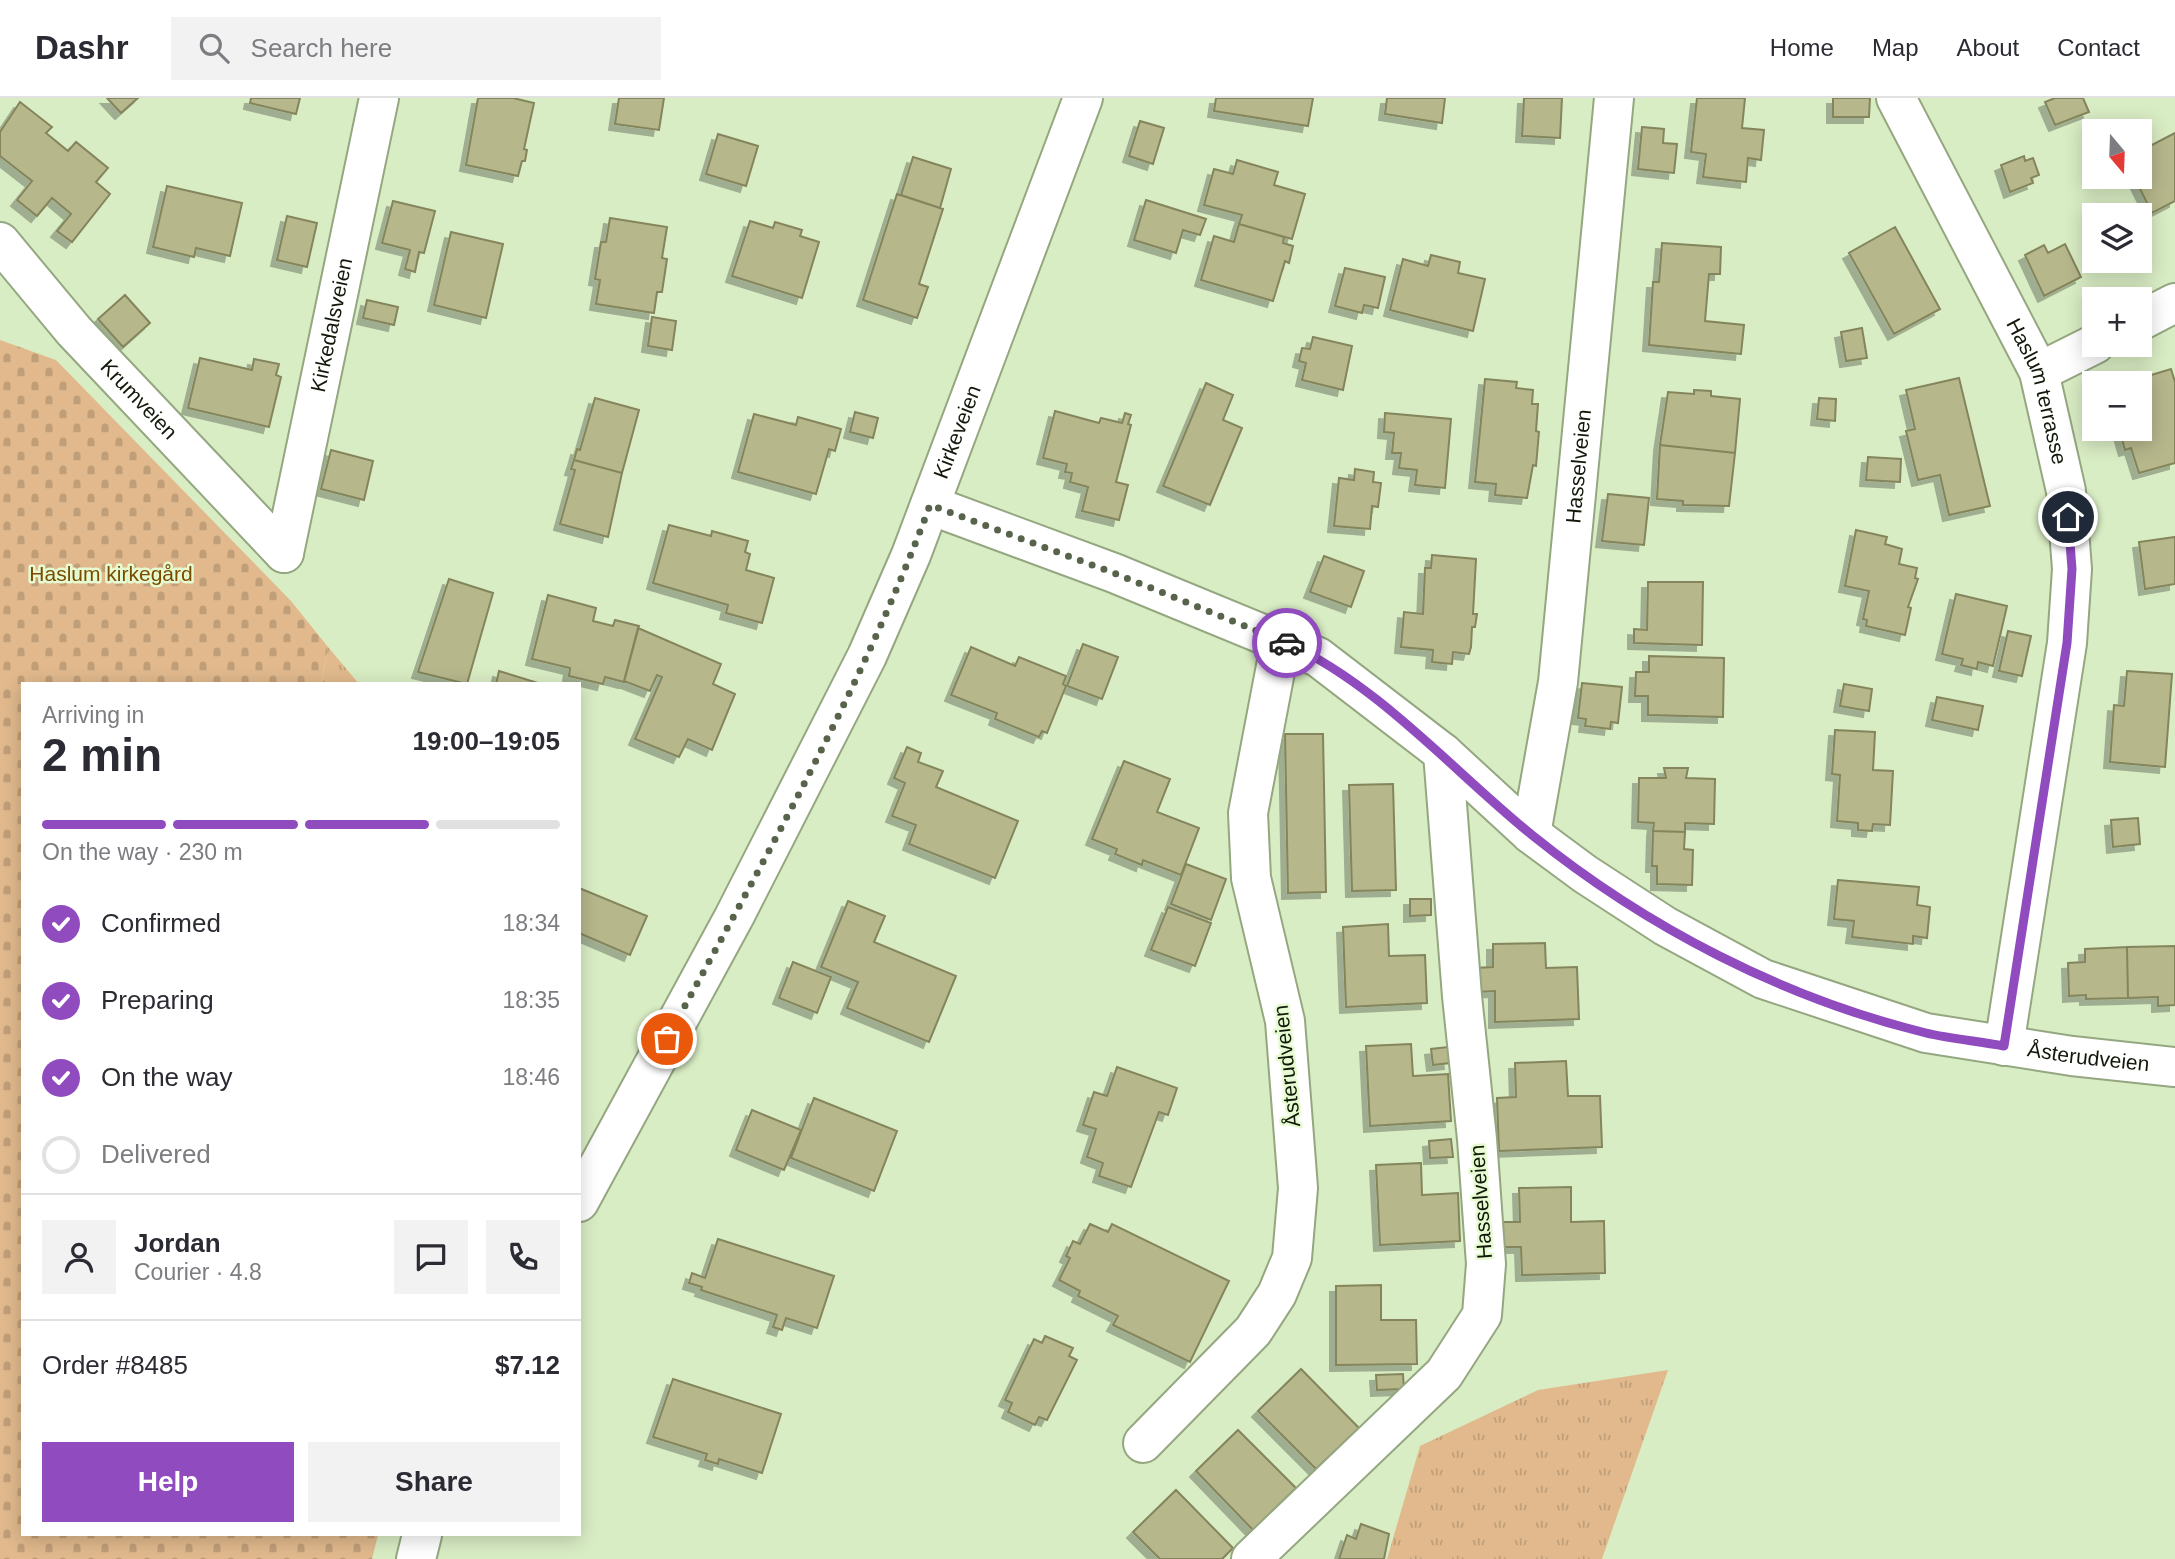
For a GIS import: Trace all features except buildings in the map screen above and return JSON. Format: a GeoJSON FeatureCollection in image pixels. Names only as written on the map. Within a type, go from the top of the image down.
{"type":"FeatureCollection","features":[{"type":"Feature","properties":{"kind":"street","name":"Kirkedalsveien"},"geometry":{"type":"LineString","coordinates":[[284,553],[379,98]]}},
{"type":"Feature","properties":{"kind":"street","name":"Kirkeveien"},"geometry":{"type":"LineString","coordinates":[[581,1198],[825,743],[867,656],[930,505],[1083,98]]}},
{"type":"Feature","properties":{"kind":"street","name":"Hasselveien"},"geometry":{"type":"LineString","coordinates":[[1531,834],[1558,682],[1614,98]]}},
{"type":"Feature","properties":{"kind":"street","name":"Haslum terrasse"},"geometry":{"type":"LineString","coordinates":[[1896,98],[2039,372],[2066,491],[2072,569],[2067,643],[2004,1046]]}},
{"type":"Feature","properties":{"kind":"street","name":"Krumveien"},"geometry":{"type":"LineString","coordinates":[[0,243],[74,331],[284,553]]}},
{"type":"Feature","properties":{"kind":"street"},"geometry":{"type":"LineString","coordinates":[[2152,315],[2175,303]]}},
{"type":"Feature","properties":{"kind":"street"},"geometry":{"type":"LineString","coordinates":[[2039,372],[2082,350]]}},
{"type":"Feature","properties":{"kind":"street","name":"Åsterudveien"},"geometry":{"type":"LineString","coordinates":[[930,505],[1114,573],[1318,657],[1443,753],[1531,834],[1665,926],[1763,979],[1926,1033],[2004,1046],[2175,1067]]}},
{"type":"Feature","properties":{"kind":"street","name":"Åsterudveien"},"geometry":{"type":"LineString","coordinates":[[1143,1443],[1253,1331],[1277,1294],[1292,1258],[1298,1188],[1285,1021],[1251,878],[1248,813],[1281,640]]}},
{"type":"Feature","properties":{"kind":"street","name":"Hasselveien"},"geometry":{"type":"LineString","coordinates":[[1251,1559],[1444,1374],[1482,1315],[1486,1264],[1478,1139],[1462,996],[1443,753]]}},
{"type":"Feature","properties":{"kind":"street"},"geometry":{"type":"LineString","coordinates":[[416,1559],[422,1536]]}},
{"type":"Feature","properties":{"kind":"green space","name":"Haslum kirkegård"},"geometry":{"type":"Polygon","coordinates":[[[0,340],[56,360],[291,601],[328,647],[321,682],[21,682],[21,1536],[378,1536],[372,1559],[0,1559],[0,340]]]}},
{"type":"Feature","properties":{"kind":"green space"},"geometry":{"type":"Polygon","coordinates":[[[328,647],[357,682],[321,682],[328,647]]]}},
{"type":"Feature","properties":{"kind":"green space"},"geometry":{"type":"Polygon","coordinates":[[[1668,1370],[1602,1559],[1387,1559],[1420,1446],[1538,1390],[1668,1370]]]}},
{"type":"Feature","properties":{"kind":"way so far"},"geometry":{"type":"LineString","coordinates":[[667,1039],[825,743],[867,656],[930,505],[1114,573],[1287,643]]}},
{"type":"Feature","properties":{"kind":"route"},"geometry":{"type":"LineString","coordinates":[[1287,643],[1318,657],[1443,753],[1531,834],[1585,874],[1665,926],[1763,979],[1926,1033],[2004,1046],[2067,643],[2072,569],[2068,517]]}}]}
